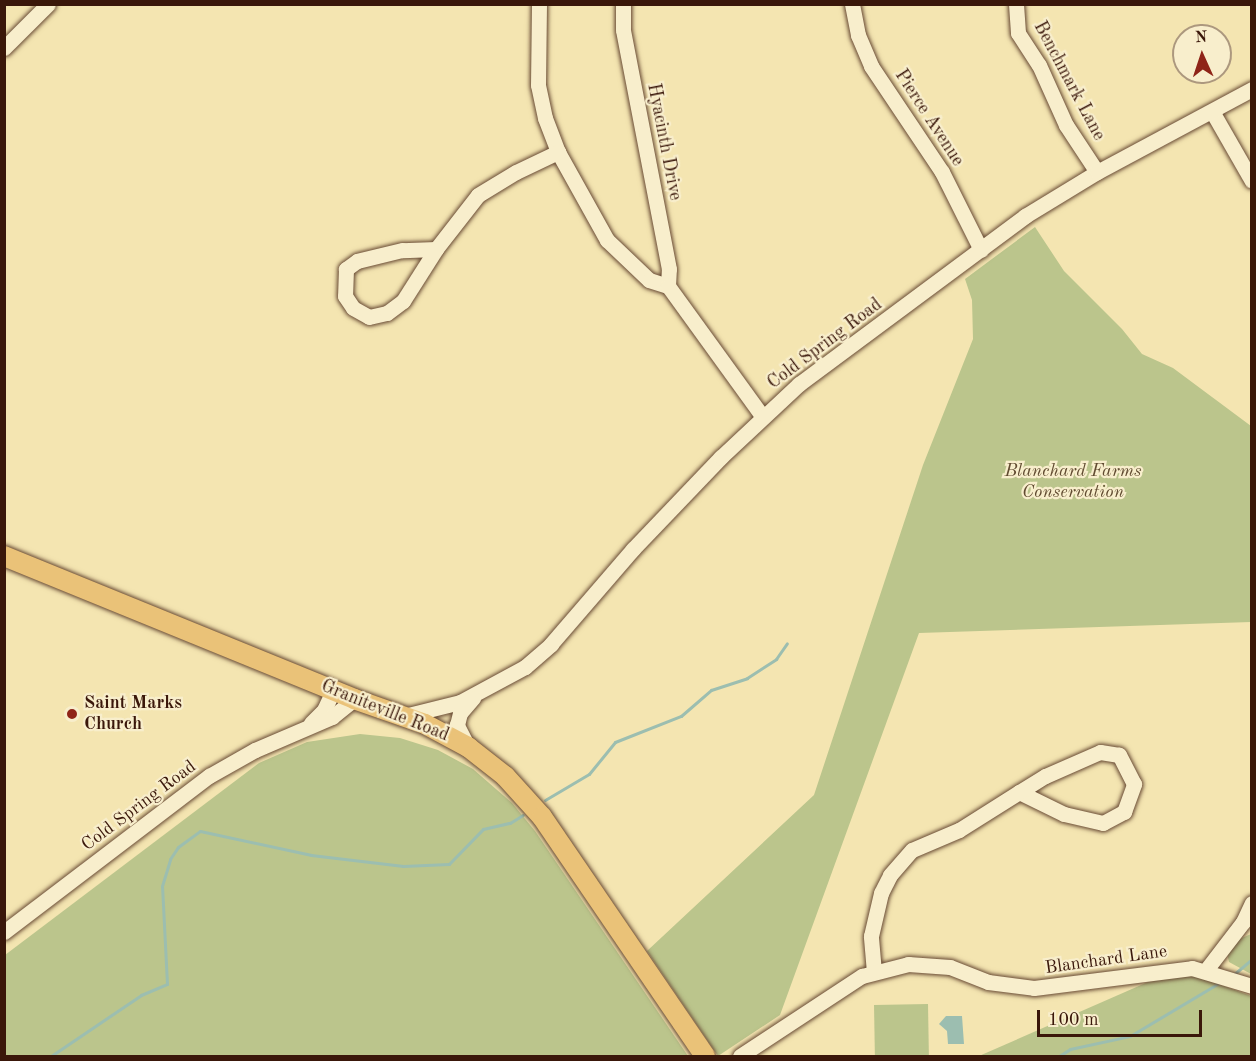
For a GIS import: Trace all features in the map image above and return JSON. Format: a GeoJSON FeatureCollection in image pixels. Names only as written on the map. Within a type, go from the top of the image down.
{"type":"FeatureCollection","features":[{"type":"Feature","properties":{"kind":"main road","name":"Graniteville Road"},"geometry":{"type":"LineString","coordinates":[[4,556],[333,691],[404,716],[468,747],[505,776],[542,817],[705,1056]]}},
{"type":"Feature","properties":{"kind":"street"},"geometry":{"type":"LineString","coordinates":[[4,48],[48,4]]}},
{"type":"Feature","properties":{"kind":"street"},"geometry":{"type":"LineString","coordinates":[[539,4],[538,85],[545,118],[558,152],[608,240],[649,280],[668,286],[762,416]]}},
{"type":"Feature","properties":{"kind":"street","name":"Hyacinth Drive"},"geometry":{"type":"LineString","coordinates":[[623,4],[639,124],[669,269],[668,286]]}},
{"type":"Feature","properties":{"kind":"street","name":"Pierce Avenue"},"geometry":{"type":"LineString","coordinates":[[852,4],[858,34],[872,66],[942,172],[981,250]]}},
{"type":"Feature","properties":{"kind":"street","name":"Benchmark Lane"},"geometry":{"type":"LineString","coordinates":[[1016,4],[1018,33],[1039,65],[1066,125],[1098,172]]}},
{"type":"Feature","properties":{"kind":"street","name":"Cold Spring Road"},"geometry":{"type":"LineString","coordinates":[[404,716],[475,695],[525,668],[551,644],[633,549],[762,416],[799,384],[1025,216],[1098,172],[1213,113],[1251,89]]}},
{"type":"Feature","properties":{"kind":"street"},"geometry":{"type":"LineString","coordinates":[[1213,113],[1251,181]]}},
{"type":"Feature","properties":{"kind":"street"},"geometry":{"type":"LineString","coordinates":[[436,249],[402,250],[357,261],[346,269],[345,296],[353,308],[369,317],[387,313],[403,301],[436,249],[478,195],[516,172],[558,152]]}},
{"type":"Feature","properties":{"kind":"street","name":"Cold Spring Road"},"geometry":{"type":"LineString","coordinates":[[307,726],[324,710],[333,691]]}},
{"type":"Feature","properties":{"kind":"street","name":"Cold Spring Road"},"geometry":{"type":"LineString","coordinates":[[468,747],[458,731],[458,719],[475,695]]}},
{"type":"Feature","properties":{"kind":"street","name":"Cold Spring Road"},"geometry":{"type":"LineString","coordinates":[[4,932],[209,776],[307,726],[332,717],[354,699]]}},
{"type":"Feature","properties":{"kind":"street"},"geometry":{"type":"LineString","coordinates":[[874,972],[873,927],[890,875],[912,850],[959,830],[1019,792],[1063,766],[1100,752],[1119,755],[1134,784],[1124,812],[1103,823],[1064,814],[1019,792]]}},
{"type":"Feature","properties":{"kind":"street"},"geometry":{"type":"LineString","coordinates":[[1206,970],[1243,922],[1251,903]]}},
{"type":"Feature","properties":{"kind":"street","name":"Blanchard Lane"},"geometry":{"type":"LineString","coordinates":[[740,1056],[862,976],[926,963],[1009,987],[1034,988],[1096,983],[1192,968],[1206,970],[1251,986]]}},
{"type":"Feature","properties":{"kind":"green space","name":"Blanchard Farms Conservation"},"geometry":{"type":"Polygon","coordinates":[[[1035,227],[1064,271],[1122,329],[1142,354],[1173,368],[1251,426],[1251,622],[919,633],[780,1015],[718,1056],[647,951],[814,795],[923,465],[973,339],[972,300],[965,279],[1035,227]]]}},
{"type":"Feature","properties":{"kind":"green space"},"geometry":{"type":"Polygon","coordinates":[[[360,734],[400,738],[438,750],[473,769],[512,803],[535,831],[688,1056],[5,1056],[5,955],[259,763],[307,742],[360,734]]]}},
{"type":"Feature","properties":{"kind":"green space"},"geometry":{"type":"Polygon","coordinates":[[[1251,934],[1251,974],[1229,962],[1227,953],[1235,941],[1251,934]]]}},
{"type":"Feature","properties":{"kind":"green space"},"geometry":{"type":"Polygon","coordinates":[[[1191,974],[1251,996],[1251,1056],[979,1056],[1157,978],[1191,974]]]}},
{"type":"Feature","properties":{"kind":"green space"},"geometry":{"type":"Polygon","coordinates":[[[928,1004],[929,1056],[875,1056],[874,1005],[928,1004]]]}},
{"type":"Feature","properties":{"kind":"shaded area"},"geometry":{"type":"Polygon","coordinates":[[[946,1016],[962,1016],[964,1044],[948,1044],[947,1031],[939,1024],[946,1016]]]}},
{"type":"Feature","properties":{"kind":"waterway"},"geometry":{"type":"LineString","coordinates":[[545,800],[589,774],[615,742],[681,716],[711,690],[747,678],[776,659],[787,643]]}},
{"type":"Feature","properties":{"kind":"waterway"},"geometry":{"type":"LineString","coordinates":[[51,1056],[141,995],[167,984],[162,886],[170,859],[178,847],[200,831],[311,855],[403,866],[449,864],[483,829],[510,823],[523,815]]}},
{"type":"Feature","properties":{"kind":"waterway"},"geometry":{"type":"LineString","coordinates":[[1233,975],[1252,959]]}},
{"type":"Feature","properties":{"kind":"waterway"},"geometry":{"type":"LineString","coordinates":[[1059,1056],[1070,1049],[1130,1036],[1219,983]]}},
{"type":"Feature","properties":{"kind":"place","name":"Saint Marks Church"},"geometry":{"type":"Point","coordinates":[72,714]}}]}
